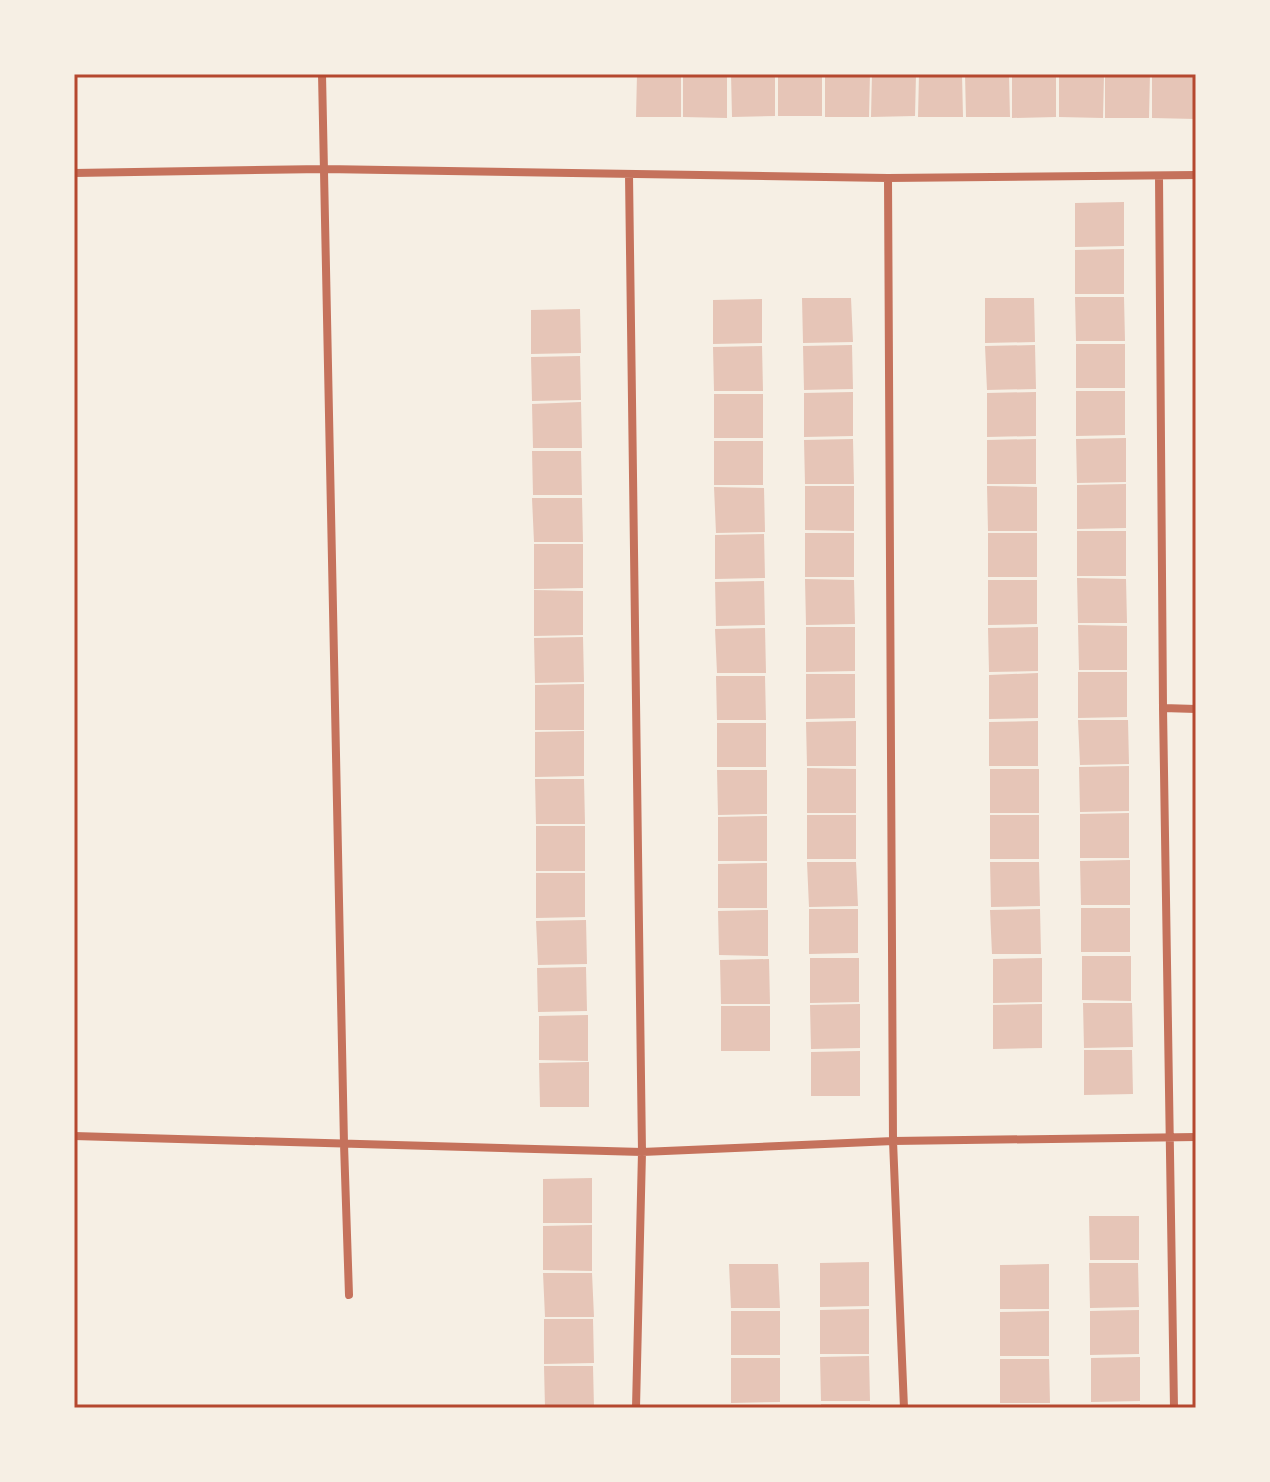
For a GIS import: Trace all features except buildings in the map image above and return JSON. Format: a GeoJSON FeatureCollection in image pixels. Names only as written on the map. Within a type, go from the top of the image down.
{"type":"FeatureCollection","features":[{"type":"Feature","properties":{"kind":"street"},"geometry":{"type":"LineString","coordinates":[[322,74],[349,1295]]}},
{"type":"Feature","properties":{"kind":"street"},"geometry":{"type":"LineString","coordinates":[[74,173],[324,169],[888,178],[1196,175]]}},
{"type":"Feature","properties":{"kind":"street"},"geometry":{"type":"LineString","coordinates":[[629,175],[642,1152],[636,1408]]}},
{"type":"Feature","properties":{"kind":"street"},"geometry":{"type":"LineString","coordinates":[[1159,176],[1163,708],[1174,1408]]}},
{"type":"Feature","properties":{"kind":"street"},"geometry":{"type":"LineString","coordinates":[[888,178],[893,1141],[904,1408]]}},
{"type":"Feature","properties":{"kind":"street"},"geometry":{"type":"LineString","coordinates":[[1163,708],[1196,709]]}},
{"type":"Feature","properties":{"kind":"street"},"geometry":{"type":"LineString","coordinates":[[74,1136],[642,1152],[893,1141],[1196,1137]]}}]}
